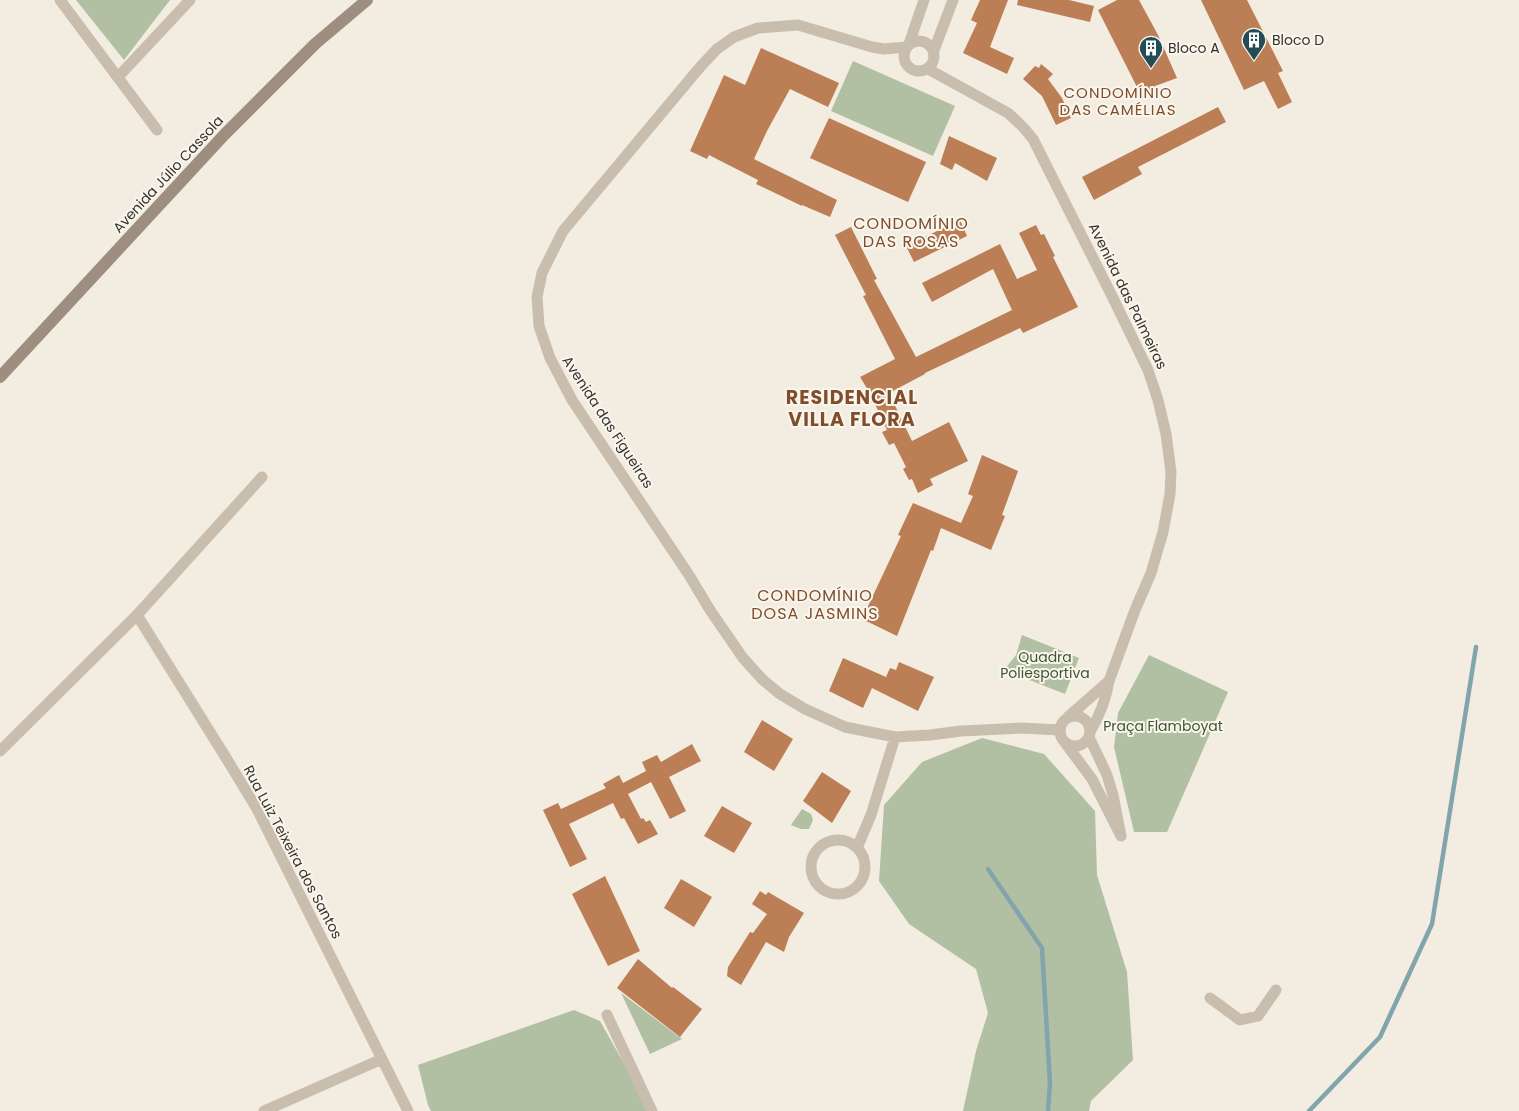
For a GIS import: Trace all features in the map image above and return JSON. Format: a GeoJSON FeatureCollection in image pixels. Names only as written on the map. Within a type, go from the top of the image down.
{"type":"FeatureCollection","features":[{"type":"Feature","properties":{"kind":"main road","name":"Avenida Júlio Cassola"},"geometry":{"type":"LineString","coordinates":[[0,377],[225,134],[315,44],[367,0]]}},
{"type":"Feature","properties":{"kind":"street"},"geometry":{"type":"LineString","coordinates":[[60,0],[158,130]]}},
{"type":"Feature","properties":{"kind":"street"},"geometry":{"type":"LineString","coordinates":[[118,77],[190,0]]}},
{"type":"Feature","properties":{"kind":"street"},"geometry":{"type":"LineString","coordinates":[[924,0],[904,58],[908,67],[918,72],[928,69],[934,60],[934,50],[953,0]]}},
{"type":"Feature","properties":{"kind":"street","name":"Avenida das Figueiras"},"geometry":{"type":"LineString","coordinates":[[908,46],[884,49],[872,47],[798,25],[758,28],[734,37],[717,49],[563,232],[542,273],[537,297],[539,326],[550,358],[572,400],[605,446],[743,658],[763,680],[780,694],[805,709],[845,727],[894,737],[1022,728],[1060,730]]}},
{"type":"Feature","properties":{"kind":"street"},"geometry":{"type":"LineString","coordinates":[[908,46],[913,42],[923,41],[934,50]]}},
{"type":"Feature","properties":{"kind":"street","name":"Avenida das Palmeiras"},"geometry":{"type":"LineString","coordinates":[[928,69],[1008,113],[1033,139],[1148,370],[1158,400],[1166,434],[1171,472],[1170,494],[1163,532],[1151,573],[1135,610],[1109,681],[1103,709],[1090,735]]}},
{"type":"Feature","properties":{"kind":"street"},"geometry":{"type":"LineString","coordinates":[[0,751],[137,615],[262,477]]}},
{"type":"Feature","properties":{"kind":"street","name":"Rua Luiz Teixeira dos Santos"},"geometry":{"type":"LineString","coordinates":[[137,615],[257,809],[408,1111]]}},
{"type":"Feature","properties":{"kind":"street","name":"Avenida das Palmeiras"},"geometry":{"type":"LineString","coordinates":[[1068,717],[1109,681]]}},
{"type":"Feature","properties":{"kind":"street"},"geometry":{"type":"LineString","coordinates":[[1078,716],[1083,718],[1090,727],[1090,735],[1113,794],[1121,836],[1092,779],[1062,740],[1060,730],[1064,720],[1068,717],[1078,716]]}},
{"type":"Feature","properties":{"kind":"street"},"geometry":{"type":"LineString","coordinates":[[1066,744],[1076,746],[1086,742],[1090,735]]}},
{"type":"Feature","properties":{"kind":"street"},"geometry":{"type":"LineString","coordinates":[[857,848],[871,815],[894,737]]}},
{"type":"Feature","properties":{"kind":"street"},"geometry":{"type":"LineString","coordinates":[[842,840],[857,848],[865,864],[865,873],[859,885],[848,893],[839,894],[830,893],[822,889],[812,874],[814,857],[818,850],[825,844],[842,840]]}},
{"type":"Feature","properties":{"kind":"street"},"geometry":{"type":"LineString","coordinates":[[1210,998],[1240,1020],[1258,1016],[1276,990]]}},
{"type":"Feature","properties":{"kind":"street"},"geometry":{"type":"LineString","coordinates":[[607,1015],[652,1111]]}},
{"type":"Feature","properties":{"kind":"street"},"geometry":{"type":"LineString","coordinates":[[265,1111],[382,1059]]}},
{"type":"Feature","properties":{"kind":"green space"},"geometry":{"type":"Polygon","coordinates":[[[76,0],[170,0],[124,60],[76,0]]]}},
{"type":"Feature","properties":{"kind":"green space"},"geometry":{"type":"Polygon","coordinates":[[[853,61],[955,106],[933,156],[831,111],[853,61]]]}},
{"type":"Feature","properties":{"kind":"green space","name":"Quadra Poliesportiva"},"geometry":{"type":"Polygon","coordinates":[[[1022,635],[1079,658],[1065,694],[1004,670],[1016,655],[1022,635]]]}},
{"type":"Feature","properties":{"kind":"green space","name":"Praça Flamboyat"},"geometry":{"type":"Polygon","coordinates":[[[1149,655],[1228,692],[1167,832],[1134,832],[1114,747],[1118,713],[1149,655]]]}},
{"type":"Feature","properties":{"kind":"green space"},"geometry":{"type":"Polygon","coordinates":[[[982,738],[1044,754],[1095,811],[1097,875],[1127,972],[1133,1060],[1091,1101],[1089,1111],[963,1111],[976,1051],[988,1013],[976,969],[909,924],[879,881],[884,805],[922,762],[982,738]]]}},
{"type":"Feature","properties":{"kind":"green space"},"geometry":{"type":"Polygon","coordinates":[[[802,809],[811,814],[813,820],[809,829],[801,829],[791,825],[802,809]]]}},
{"type":"Feature","properties":{"kind":"green space"},"geometry":{"type":"Polygon","coordinates":[[[621,993],[682,1039],[650,1054],[621,993]]]}},
{"type":"Feature","properties":{"kind":"green space"},"geometry":{"type":"Polygon","coordinates":[[[574,1010],[600,1021],[631,1076],[647,1111],[431,1111],[418,1065],[574,1010]]]}},
{"type":"Feature","properties":{"kind":"building"},"geometry":{"type":"Polygon","coordinates":[[[980,0],[1008,0],[990,47],[1014,58],[1007,74],[963,53],[977,23],[971,20],[980,0]]]}},
{"type":"Feature","properties":{"kind":"building"},"geometry":{"type":"Polygon","coordinates":[[[1018,0],[1069,0],[1094,6],[1090,22],[1017,5],[1018,0]]]}},
{"type":"Feature","properties":{"kind":"building"},"geometry":{"type":"Polygon","coordinates":[[[1117,0],[1139,0],[1158,35],[1177,78],[1155,86],[1156,88],[1141,95],[1098,10],[1117,0]]]}},
{"type":"Feature","properties":{"kind":"building"},"geometry":{"type":"Polygon","coordinates":[[[1201,0],[1247,0],[1283,71],[1278,73],[1292,102],[1278,109],[1264,81],[1244,90],[1201,0]]]}},
{"type":"Feature","properties":{"kind":"building"},"geometry":{"type":"Polygon","coordinates":[[[761,48],[839,83],[828,107],[790,89],[754,159],[837,200],[830,217],[756,184],[758,180],[709,155],[707,159],[690,151],[724,75],[745,85],[761,48]]]}},
{"type":"Feature","properties":{"kind":"building"},"geometry":{"type":"Polygon","coordinates":[[[1041,64],[1053,74],[1048,79],[1062,98],[1071,118],[1056,125],[1042,96],[1023,79],[1035,66],[1039,68],[1041,64]]]}},
{"type":"Feature","properties":{"kind":"building"},"geometry":{"type":"Polygon","coordinates":[[[1218,107],[1226,122],[1138,167],[1142,174],[1094,200],[1082,177],[1218,107]]]}},
{"type":"Feature","properties":{"kind":"building"},"geometry":{"type":"Polygon","coordinates":[[[829,118],[926,162],[908,202],[810,158],[829,118]]]}},
{"type":"Feature","properties":{"kind":"building"},"geometry":{"type":"Polygon","coordinates":[[[949,136],[997,158],[987,181],[955,163],[952,170],[940,164],[949,136]]]}},
{"type":"Feature","properties":{"kind":"building"},"geometry":{"type":"Polygon","coordinates":[[[960,220],[967,236],[914,262],[906,246],[960,220]]]}},
{"type":"Feature","properties":{"kind":"building"},"geometry":{"type":"Polygon","coordinates":[[[1036,225],[1041,235],[1044,234],[1055,256],[1053,257],[1078,307],[1023,333],[1020,328],[925,373],[889,393],[912,441],[949,422],[968,461],[930,479],[933,485],[918,493],[912,479],[909,480],[903,469],[906,467],[894,443],[889,445],[882,432],[887,430],[874,402],[871,403],[866,392],[868,390],[860,377],[895,359],[863,296],[866,295],[835,235],[851,227],[877,279],[874,280],[916,357],[1012,310],[993,269],[932,302],[922,283],[1000,244],[1017,279],[1037,270],[1019,233],[1036,225]]]}},
{"type":"Feature","properties":{"kind":"building"},"geometry":{"type":"Polygon","coordinates":[[[982,455],[1018,471],[1002,515],[1005,516],[991,550],[941,528],[897,636],[862,619],[901,536],[898,535],[913,503],[961,523],[973,496],[968,494],[982,455]]]}},
{"type":"Feature","properties":{"kind":"building"},"geometry":{"type":"Polygon","coordinates":[[[843,658],[886,677],[890,668],[896,670],[899,662],[934,677],[918,711],[872,688],[863,708],[829,691],[843,658]]]}},
{"type":"Feature","properties":{"kind":"building"},"geometry":{"type":"Polygon","coordinates":[[[762,720],[793,739],[774,771],[744,752],[762,720]]]}},
{"type":"Feature","properties":{"kind":"building"},"geometry":{"type":"Polygon","coordinates":[[[692,744],[701,761],[669,777],[686,811],[670,819],[651,782],[628,794],[641,819],[643,818],[646,822],[650,820],[658,834],[638,844],[624,818],[621,819],[613,803],[569,824],[587,859],[570,867],[543,810],[558,803],[561,809],[606,788],[603,784],[619,775],[623,783],[646,771],[642,762],[657,755],[661,762],[692,744]]]}},
{"type":"Feature","properties":{"kind":"building"},"geometry":{"type":"Polygon","coordinates":[[[822,772],[851,791],[832,823],[803,801],[822,772]]]}},
{"type":"Feature","properties":{"kind":"building"},"geometry":{"type":"Polygon","coordinates":[[[722,806],[752,823],[734,853],[704,836],[722,806]]]}},
{"type":"Feature","properties":{"kind":"building"},"geometry":{"type":"Polygon","coordinates":[[[605,876],[640,951],[608,966],[572,894],[605,876]]]}},
{"type":"Feature","properties":{"kind":"building"},"geometry":{"type":"Polygon","coordinates":[[[681,879],[712,897],[694,927],[664,908],[681,879]]]}},
{"type":"Feature","properties":{"kind":"building"},"geometry":{"type":"Polygon","coordinates":[[[760,891],[766,895],[768,892],[804,913],[789,937],[784,952],[766,942],[741,985],[727,976],[728,967],[750,932],[753,933],[767,914],[752,904],[760,891]]]}},
{"type":"Feature","properties":{"kind":"building"},"geometry":{"type":"Polygon","coordinates":[[[638,959],[672,988],[702,1009],[680,1037],[617,988],[638,959]]]}},
{"type":"Feature","properties":{"kind":"waterway"},"geometry":{"type":"LineString","coordinates":[[1309,1111],[1380,1037],[1432,924],[1476,647]]}},
{"type":"Feature","properties":{"kind":"waterway"},"geometry":{"type":"LineString","coordinates":[[988,869],[1042,948],[1050,1083],[1048,1111]]}},
{"type":"Feature","properties":{"kind":"place","name":"Bloco D"},"geometry":{"type":"Point","coordinates":[1254,61]}},
{"type":"Feature","properties":{"kind":"place","name":"Bloco A"},"geometry":{"type":"Point","coordinates":[1151,69]}},
{"type":"Feature","properties":{"kind":"district","name":"CONDOMÍNIO DAS CAMÉLIAS"},"geometry":{"type":"Point","coordinates":[1118,100]}},
{"type":"Feature","properties":{"kind":"district","name":"CONDOMÍNIO DAS ROSAS"},"geometry":{"type":"Point","coordinates":[911,232]}},
{"type":"Feature","properties":{"kind":"district","name":"RESIDENCIAL VILLA FLORA"},"geometry":{"type":"Point","coordinates":[852,408]}},
{"type":"Feature","properties":{"kind":"district","name":"CONDOMÍNIO DOSA JASMINS"},"geometry":{"type":"Point","coordinates":[815,604]}}]}
